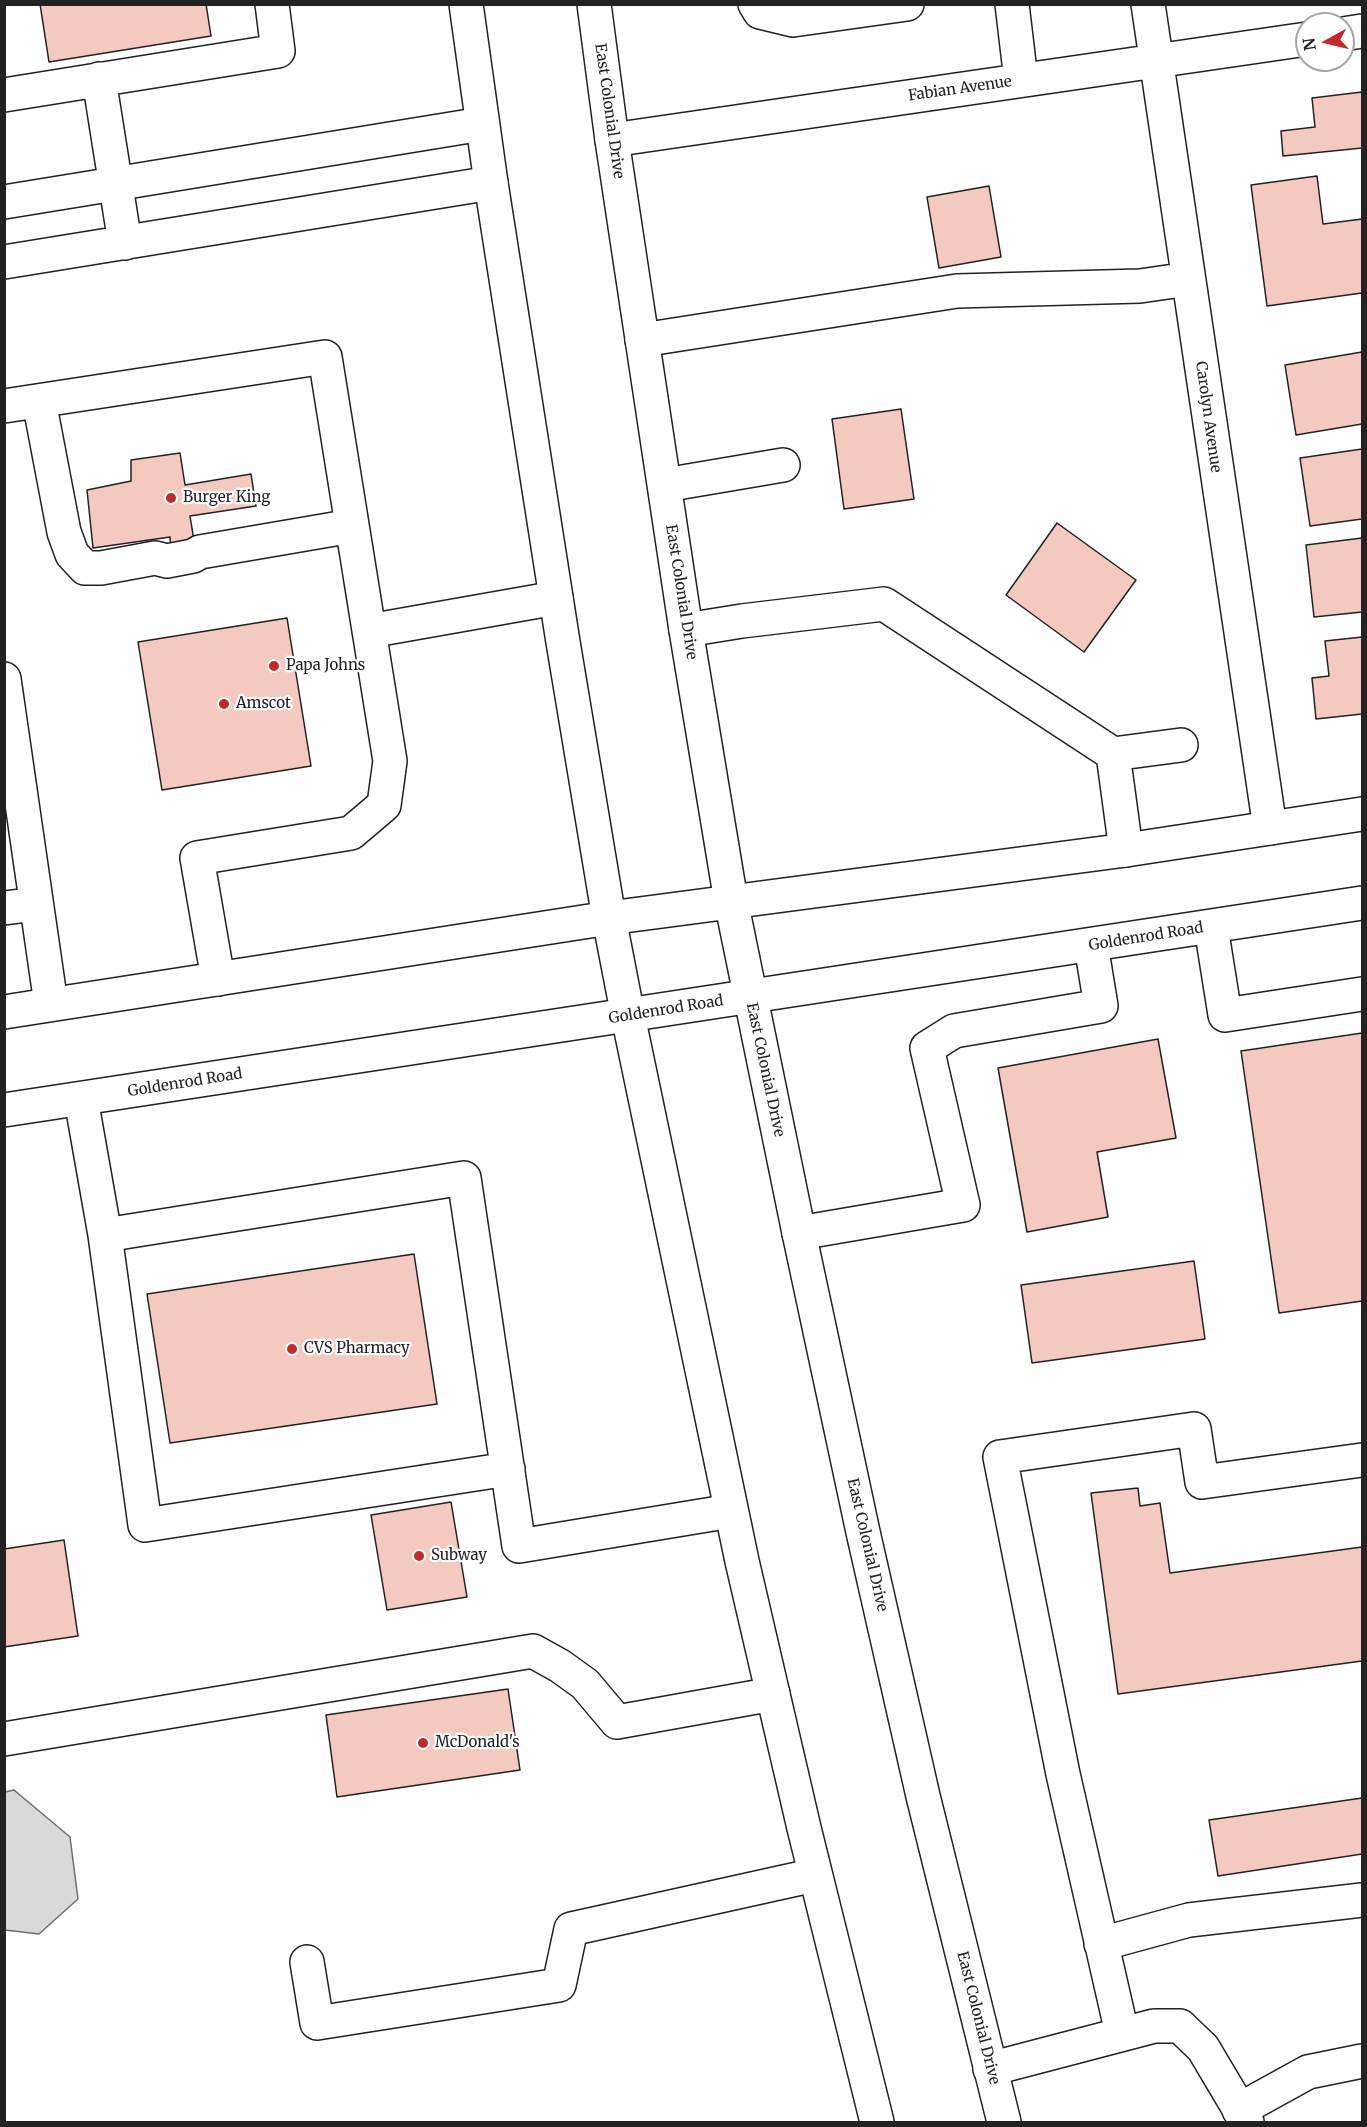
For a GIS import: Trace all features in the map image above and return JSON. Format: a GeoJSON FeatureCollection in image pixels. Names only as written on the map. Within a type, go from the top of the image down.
{"type":"FeatureCollection","features":[{"type":"Feature","properties":{"kind":"main road"},"geometry":{"type":"LineString","coordinates":[[4,94],[278,51],[272,4]]}},
{"type":"Feature","properties":{"kind":"main road"},"geometry":{"type":"LineString","coordinates":[[466,4],[482,124],[556,598],[609,918],[628,1016],[731,1511],[815,1875],[877,2122]]}},
{"type":"Feature","properties":{"kind":"main road","name":"East Colonial Drive"},"geometry":{"type":"LineString","coordinates":[[594,4],[612,140],[686,630],[731,901],[799,1233],[900,1693],[1004,2122]]}},
{"type":"Feature","properties":{"kind":"main road"},"geometry":{"type":"LineString","coordinates":[[755,4],[760,12],[793,20],[907,4]]}},
{"type":"Feature","properties":{"kind":"main road"},"geometry":{"type":"LineString","coordinates":[[1012,4],[1021,80]]}},
{"type":"Feature","properties":{"kind":"main road","name":"Carolyn Avenue"},"geometry":{"type":"LineString","coordinates":[[1148,4],[1270,828]]}},
{"type":"Feature","properties":{"kind":"main road","name":"Fabian Avenue"},"geometry":{"type":"LineString","coordinates":[[612,140],[1295,41]]}},
{"type":"Feature","properties":{"kind":"main road"},"geometry":{"type":"LineString","coordinates":[[99,79],[125,243]]}},
{"type":"Feature","properties":{"kind":"main road"},"geometry":{"type":"LineString","coordinates":[[4,202],[482,124]]}},
{"type":"Feature","properties":{"kind":"main road"},"geometry":{"type":"LineString","coordinates":[[4,262],[491,183]]}},
{"type":"Feature","properties":{"kind":"main road"},"geometry":{"type":"LineString","coordinates":[[642,340],[957,291],[1140,286],[1188,279]]}},
{"type":"Feature","properties":{"kind":"main road"},"geometry":{"type":"LineString","coordinates":[[4,406],[326,357],[390,761],[384,804],[351,834],[197,858],[218,979]]}},
{"type":"Feature","properties":{"kind":"main road"},"geometry":{"type":"LineString","coordinates":[[39,401],[64,532],[72,554],[85,568],[101,568],[154,558],[167,561],[194,556],[200,552],[352,526]]}},
{"type":"Feature","properties":{"kind":"main road"},"geometry":{"type":"LineString","coordinates":[[665,485],[783,465]]}},
{"type":"Feature","properties":{"kind":"main road"},"geometry":{"type":"LineString","coordinates":[[369,631],[556,598]]}},
{"type":"Feature","properties":{"kind":"main road"},"geometry":{"type":"LineString","coordinates":[[686,630],[884,604],[1113,754],[1180,745]]}},
{"type":"Feature","properties":{"kind":"main road"},"geometry":{"type":"LineString","coordinates":[[4,679],[51,1004]]}},
{"type":"Feature","properties":{"kind":"main road"},"geometry":{"type":"LineString","coordinates":[[1113,754],[1126,850]]}},
{"type":"Feature","properties":{"kind":"main road"},"geometry":{"type":"LineString","coordinates":[[4,1012],[609,918],[1126,850],[1362,814]]}},
{"type":"Feature","properties":{"kind":"main road","name":"Goldenrod Road"},"geometry":{"type":"LineString","coordinates":[[4,1110],[1362,903]]}},
{"type":"Feature","properties":{"kind":"main road"},"geometry":{"type":"LineString","coordinates":[[4,908],[36,904]]}},
{"type":"Feature","properties":{"kind":"main road"},"geometry":{"type":"LineString","coordinates":[[1211,927],[1224,1015],[1362,994]]}},
{"type":"Feature","properties":{"kind":"main road"},"geometry":{"type":"LineString","coordinates":[[799,1233],[963,1205],[927,1048],[954,1031],[1101,1006],[1091,945]]}},
{"type":"Feature","properties":{"kind":"main road"},"geometry":{"type":"LineString","coordinates":[[81,1099],[105,1235],[145,1525],[508,1469]]}},
{"type":"Feature","properties":{"kind":"main road"},"geometry":{"type":"LineString","coordinates":[[105,1235],[464,1178],[519,1546],[731,1511]]}},
{"type":"Feature","properties":{"kind":"main road"},"geometry":{"type":"LineString","coordinates":[[1122,2033],[1063,1774],[1000,1457],[1194,1429],[1202,1482],[1362,1460]]}},
{"type":"Feature","properties":{"kind":"main road"},"geometry":{"type":"LineString","coordinates":[[4,1739],[533,1651],[560,1666],[585,1684],[617,1722],[773,1694]]}},
{"type":"Feature","properties":{"kind":"main road"},"geometry":{"type":"LineString","coordinates":[[307,1962],[317,2023],[559,1985],[571,1929],[815,1875]]}},
{"type":"Feature","properties":{"kind":"main road"},"geometry":{"type":"LineString","coordinates":[[1101,1944],[1189,1920],[1362,1900]]}},
{"type":"Feature","properties":{"kind":"main road"},"geometry":{"type":"LineString","coordinates":[[990,2068],[1122,2033],[1154,2026],[1180,2026],[1203,2048],[1243,2116],[1308,2072],[1362,2061]]}},
{"type":"Feature","properties":{"kind":"shaded area"},"geometry":{"type":"Polygon","coordinates":[[[14,1790],[70,1837],[78,1899],[39,1934],[5,1930],[5,1792],[14,1790]]]}},
{"type":"Feature","properties":{"kind":"building"},"geometry":{"type":"Polygon","coordinates":[[[40,4],[206,4],[211,36],[49,62],[40,4]]]}},
{"type":"Feature","properties":{"kind":"building"},"geometry":{"type":"Polygon","coordinates":[[[1362,92],[1362,148],[1283,156],[1281,131],[1315,127],[1312,98],[1362,92]]]}},
{"type":"Feature","properties":{"kind":"building"},"geometry":{"type":"Polygon","coordinates":[[[1317,176],[1323,224],[1362,219],[1362,293],[1267,306],[1251,185],[1317,176]]]}},
{"type":"Feature","properties":{"kind":"building"},"geometry":{"type":"Polygon","coordinates":[[[989,186],[1001,257],[939,268],[927,197],[989,186]]]}},
{"type":"Feature","properties":{"kind":"building"},"geometry":{"type":"Polygon","coordinates":[[[1362,352],[1362,424],[1296,435],[1285,365],[1362,352]]]}},
{"type":"Feature","properties":{"kind":"building"},"geometry":{"type":"Polygon","coordinates":[[[901,409],[914,499],[844,509],[832,419],[901,409]]]}},
{"type":"Feature","properties":{"kind":"building"},"geometry":{"type":"Polygon","coordinates":[[[1362,449],[1362,519],[1310,526],[1300,458],[1362,449]]]}},
{"type":"Feature","properties":{"kind":"building","name":"Burger King"},"geometry":{"type":"Polygon","coordinates":[[[180,453],[185,485],[251,474],[256,506],[190,516],[196,553],[171,558],[170,537],[93,548],[87,490],[131,481],[131,460],[180,453]]]}},
{"type":"Feature","properties":{"kind":"building"},"geometry":{"type":"Polygon","coordinates":[[[1057,523],[1136,580],[1084,652],[1006,595],[1057,523]]]}},
{"type":"Feature","properties":{"kind":"building"},"geometry":{"type":"Polygon","coordinates":[[[1362,538],[1362,612],[1314,617],[1306,545],[1362,538]]]}},
{"type":"Feature","properties":{"kind":"building","name":"Amscot"},"geometry":{"type":"Polygon","coordinates":[[[287,618],[311,766],[162,790],[138,642],[287,618]]]}},
{"type":"Feature","properties":{"kind":"building"},"geometry":{"type":"Polygon","coordinates":[[[1362,637],[1362,714],[1316,719],[1312,678],[1329,676],[1325,641],[1362,637]]]}},
{"type":"Feature","properties":{"kind":"building"},"geometry":{"type":"Polygon","coordinates":[[[1362,1033],[1362,1301],[1279,1313],[1241,1051],[1362,1033]]]}},
{"type":"Feature","properties":{"kind":"building"},"geometry":{"type":"Polygon","coordinates":[[[1158,1039],[1176,1138],[1097,1152],[1108,1217],[1027,1232],[998,1068],[1158,1039]]]}},
{"type":"Feature","properties":{"kind":"building","name":"CVS Pharmacy"},"geometry":{"type":"Polygon","coordinates":[[[414,1254],[437,1404],[170,1443],[147,1294],[414,1254]]]}},
{"type":"Feature","properties":{"kind":"building"},"geometry":{"type":"Polygon","coordinates":[[[1194,1261],[1205,1339],[1032,1363],[1021,1285],[1194,1261]]]}},
{"type":"Feature","properties":{"kind":"building"},"geometry":{"type":"Polygon","coordinates":[[[1138,1488],[1140,1506],[1160,1503],[1170,1573],[1362,1547],[1362,1661],[1118,1694],[1091,1493],[1138,1488]]]}},
{"type":"Feature","properties":{"kind":"building","name":"Subway"},"geometry":{"type":"Polygon","coordinates":[[[451,1502],[467,1597],[387,1610],[371,1515],[451,1502]]]}},
{"type":"Feature","properties":{"kind":"building"},"geometry":{"type":"Polygon","coordinates":[[[64,1540],[78,1636],[4,1647],[4,1549],[64,1540]]]}},
{"type":"Feature","properties":{"kind":"building","name":"McDonald's"},"geometry":{"type":"Polygon","coordinates":[[[508,1689],[520,1770],[337,1797],[326,1715],[508,1689]]]}},
{"type":"Feature","properties":{"kind":"building"},"geometry":{"type":"Polygon","coordinates":[[[1362,1798],[1362,1854],[1218,1876],[1209,1820],[1362,1798]]]}},
{"type":"Feature","properties":{"kind":"place","name":"Burger King"},"geometry":{"type":"Point","coordinates":[171,498]}},
{"type":"Feature","properties":{"kind":"place","name":"Papa Johns"},"geometry":{"type":"Point","coordinates":[274,666]}},
{"type":"Feature","properties":{"kind":"place","name":"Amscot"},"geometry":{"type":"Point","coordinates":[224,704]}},
{"type":"Feature","properties":{"kind":"place","name":"CVS Pharmacy"},"geometry":{"type":"Point","coordinates":[292,1349]}},
{"type":"Feature","properties":{"kind":"place","name":"Subway"},"geometry":{"type":"Point","coordinates":[419,1556]}},
{"type":"Feature","properties":{"kind":"place","name":"McDonald's"},"geometry":{"type":"Point","coordinates":[423,1743]}}]}
